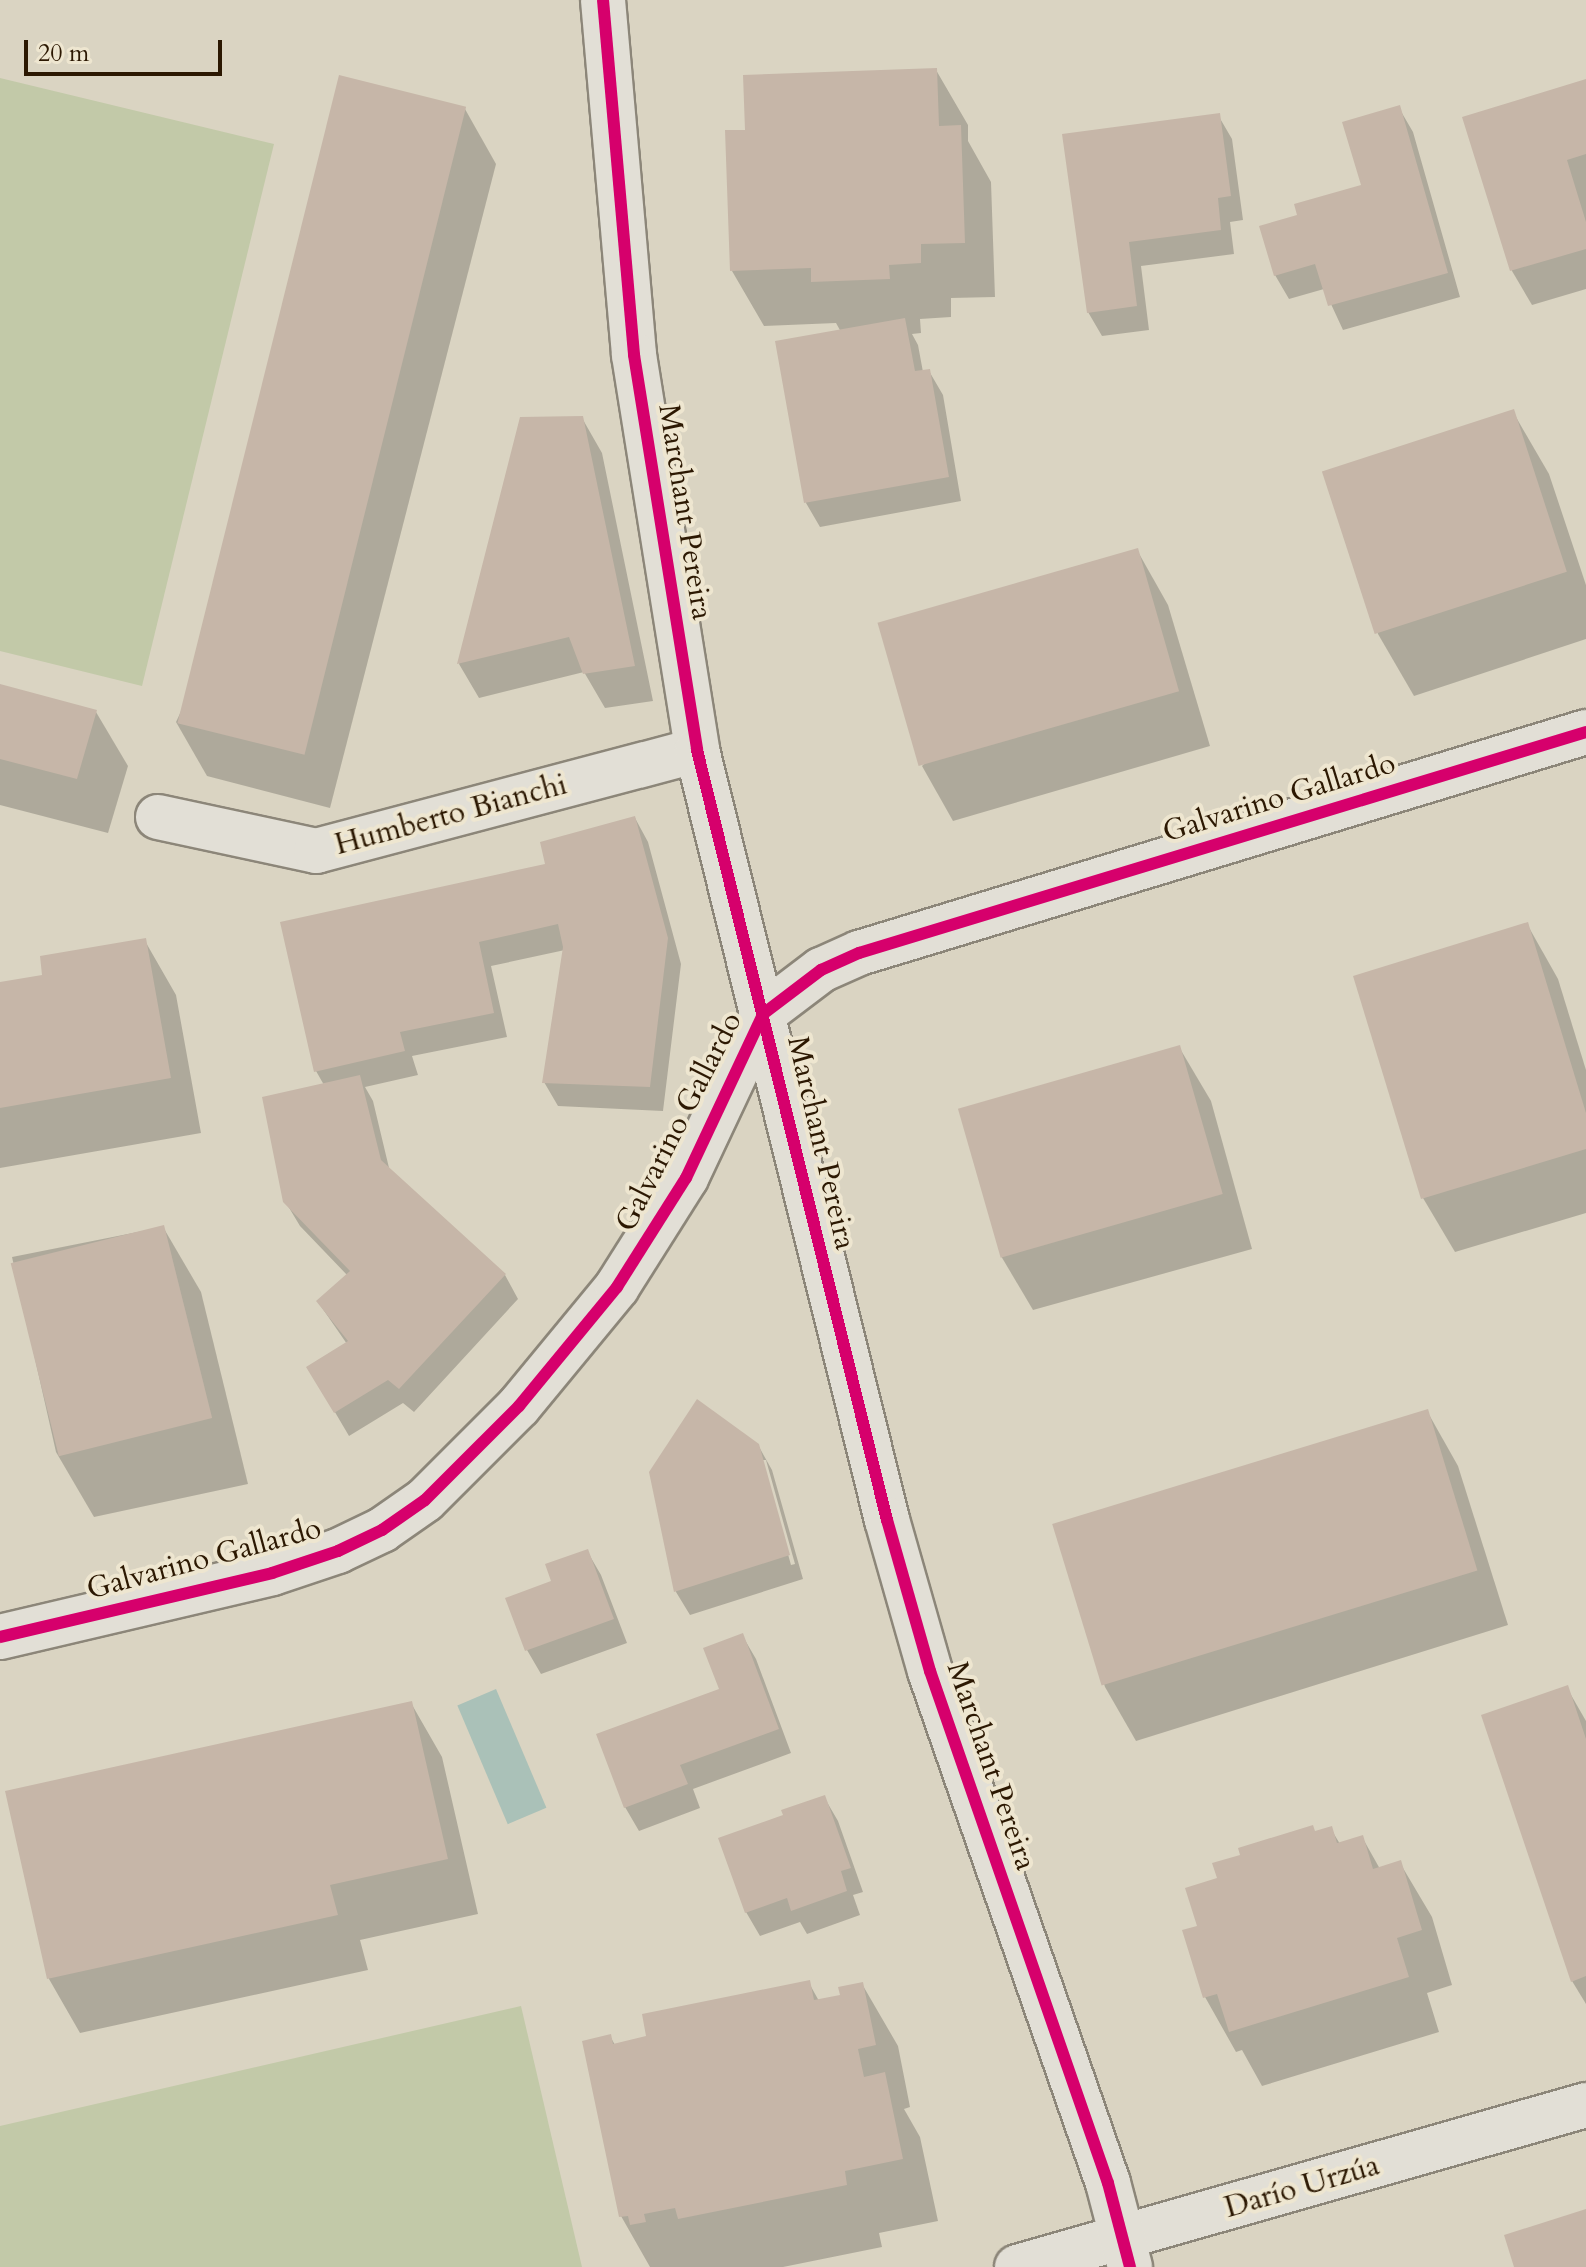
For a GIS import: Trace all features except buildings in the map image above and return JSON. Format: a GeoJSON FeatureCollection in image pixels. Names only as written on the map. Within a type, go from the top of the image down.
{"type":"FeatureCollection","features":[{"type":"Feature","properties":{"kind":"street","name":"Marchant Pereira"},"geometry":{"type":"LineString","coordinates":[[603,0],[634,355],[697,750],[845,1358],[925,1656],[1108,2183],[1126,2253]]}},
{"type":"Feature","properties":{"kind":"street","name":"Galvarino Gallardo"},"geometry":{"type":"LineString","coordinates":[[0,1637],[272,1573],[338,1551],[382,1530],[425,1500],[519,1406],[617,1287],[686,1178],[763,1014],[821,970],[859,953],[1586,732]]}},
{"type":"Feature","properties":{"kind":"street","name":"Humberto Bianchi"},"geometry":{"type":"LineString","coordinates":[[158,817],[316,851],[697,750]]}},
{"type":"Feature","properties":{"kind":"street","name":"Darío Urzúa"},"geometry":{"type":"LineString","coordinates":[[1017,2267],[1126,2253],[1586,2105]]}},
{"type":"Feature","properties":{"kind":"green space"},"geometry":{"type":"Polygon","coordinates":[[[0,78],[274,144],[142,686],[0,651],[0,78]]]}},
{"type":"Feature","properties":{"kind":"green space"},"geometry":{"type":"Polygon","coordinates":[[[521,2006],[582,2267],[0,2267],[0,2126],[521,2006]]]}},
{"type":"Feature","properties":{"kind":"shaded area"},"geometry":{"type":"Polygon","coordinates":[[[496,1689],[546,1808],[508,1824],[457,1705],[496,1689]]]}},
{"type":"Feature","properties":{"kind":"cycle path"},"geometry":{"type":"LineString","coordinates":[[603,0],[634,355],[697,750],[887,1520],[930,1671],[1108,2183],[1130,2267]]}},
{"type":"Feature","properties":{"kind":"cycle path"},"geometry":{"type":"LineString","coordinates":[[0,1637],[272,1573],[338,1551],[382,1530],[425,1500],[519,1406],[617,1287],[686,1178],[763,1014],[821,970],[859,953],[1586,732]]}}]}
